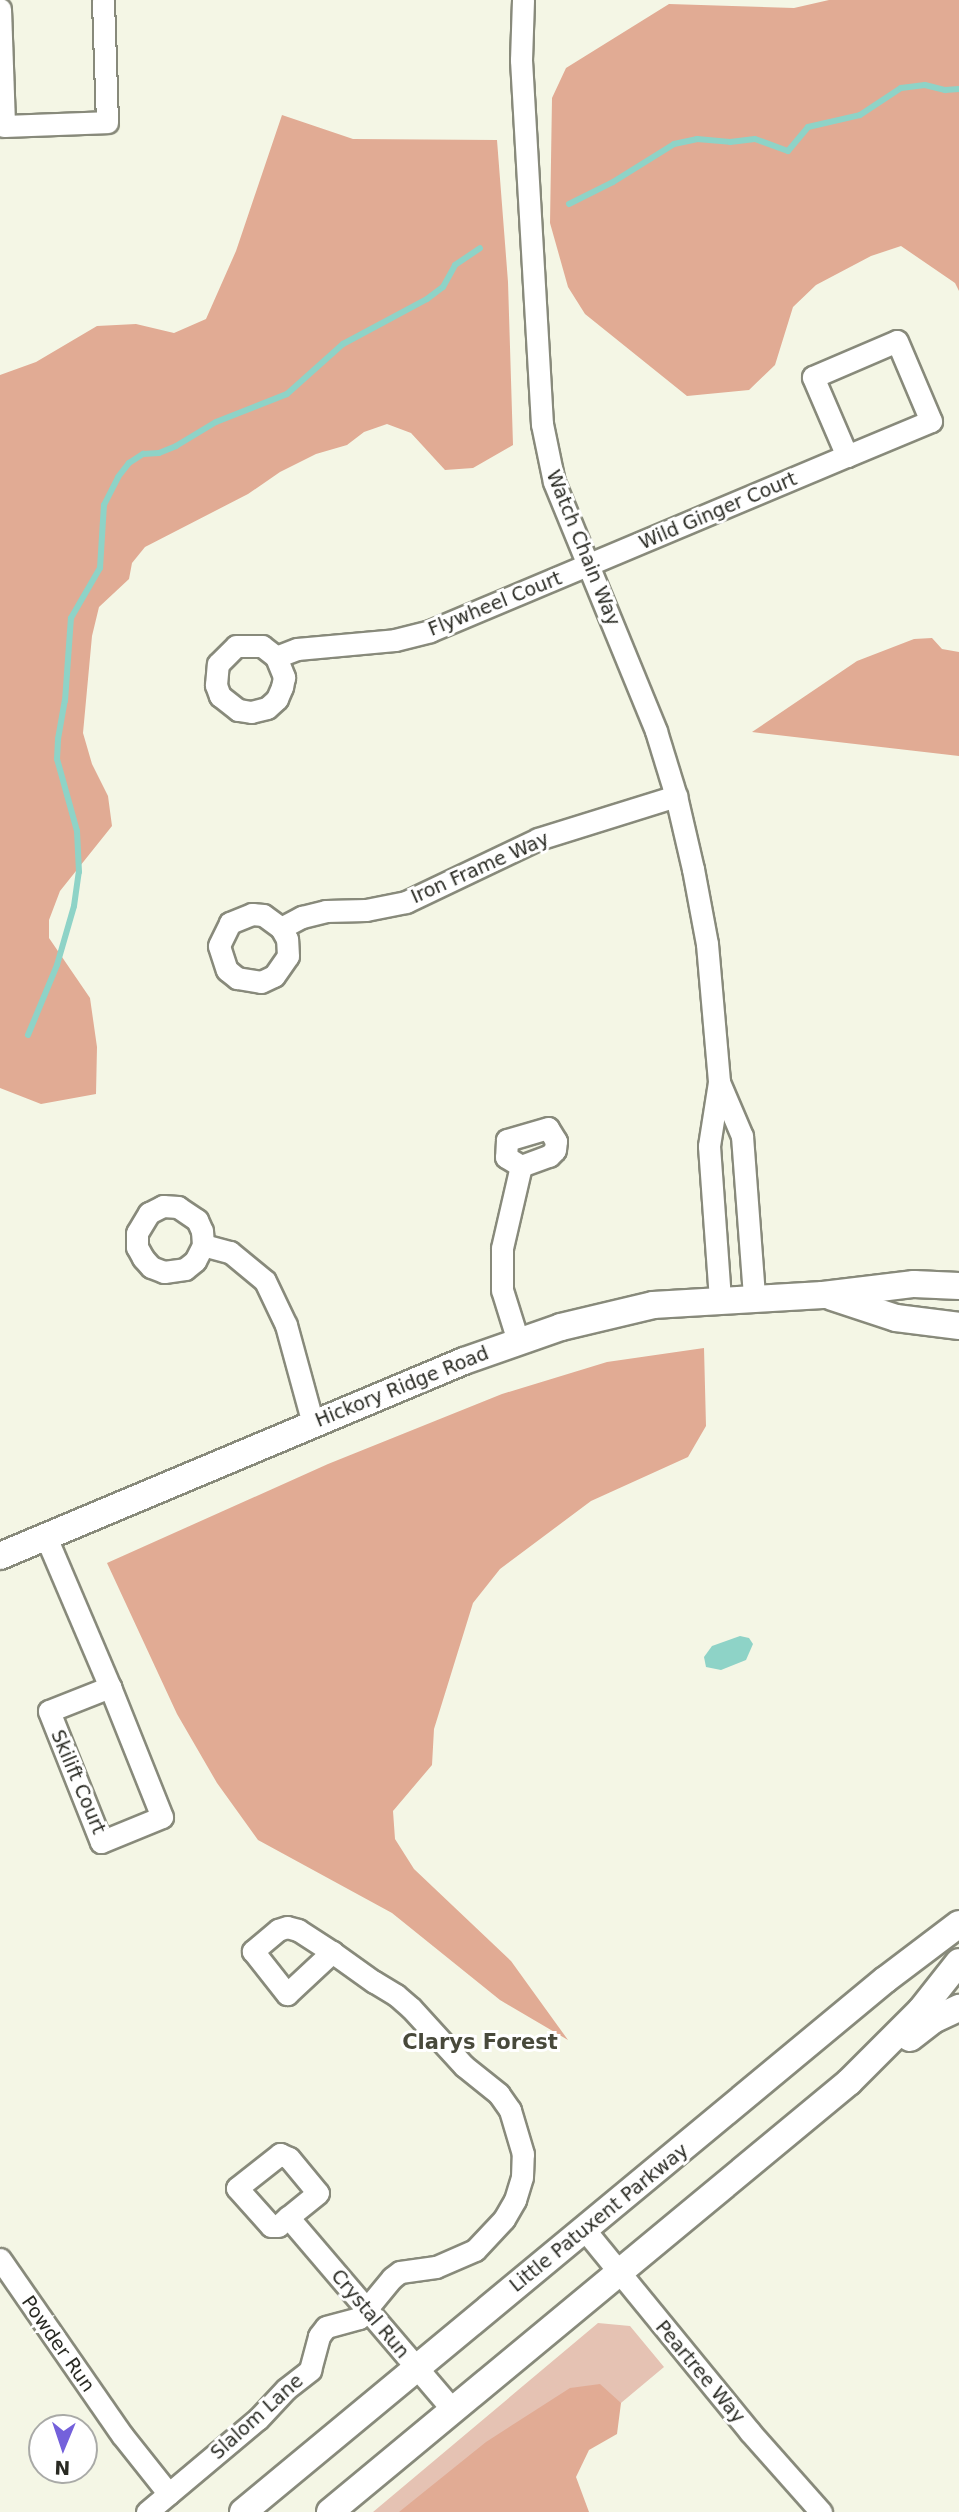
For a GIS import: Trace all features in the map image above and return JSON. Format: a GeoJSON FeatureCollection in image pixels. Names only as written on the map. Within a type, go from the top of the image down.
{"type":"FeatureCollection","features":[{"type":"Feature","properties":{"kind":"street"},"geometry":{"type":"LineString","coordinates":[[0,9],[4,126],[107,122],[103,0]]}},
{"type":"Feature","properties":{"kind":"street","name":"Watch Chain Way"},"geometry":{"type":"LineString","coordinates":[[523,0],[521,60],[542,424],[554,482],[634,674],[676,796],[707,944],[719,1082],[709,1146],[720,1300]]}},
{"type":"Feature","properties":{"kind":"street","name":"Wild Ginger Court"},"geometry":{"type":"LineString","coordinates":[[588,567],[931,421],[897,341],[813,377],[847,456]]}},
{"type":"Feature","properties":{"kind":"street","name":"Flywheel Court"},"geometry":{"type":"LineString","coordinates":[[276,657],[297,649],[395,640],[430,631],[588,567]]}},
{"type":"Feature","properties":{"kind":"street","name":"Iron Frame Way"},"geometry":{"type":"LineString","coordinates":[[281,928],[326,911],[366,910],[406,902],[538,839],[676,796]]}},
{"type":"Feature","properties":{"kind":"street","name":"Watch Chain Way"},"geometry":{"type":"LineString","coordinates":[[719,1082],[742,1136],[754,1297]]}},
{"type":"Feature","properties":{"kind":"street"},"geometry":{"type":"LineString","coordinates":[[518,1340],[502,1290],[500,1271],[502,1248],[521,1166]]}},
{"type":"Feature","properties":{"kind":"street"},"geometry":{"type":"LineString","coordinates":[[203,1245],[230,1252],[265,1281],[286,1325],[313,1424]]}},
{"type":"Feature","properties":{"kind":"street","name":"Hickory Ridge Road"},"geometry":{"type":"LineString","coordinates":[[0,1556],[518,1340],[653,1305],[823,1295],[914,1284],[959,1286]]}},
{"type":"Feature","properties":{"kind":"street","name":"Hickory Ridge Road"},"geometry":{"type":"LineString","coordinates":[[823,1295],[896,1318],[959,1326]]}},
{"type":"Feature","properties":{"kind":"street","name":"Skilift Court"},"geometry":{"type":"LineString","coordinates":[[46,1537],[110,1687],[162,1817],[101,1842],[49,1711],[110,1687]]}},
{"type":"Feature","properties":{"kind":"street","name":"Little Patuxent Parkway"},"geometry":{"type":"LineString","coordinates":[[243,2512],[584,2229],[958,1926]]}},
{"type":"Feature","properties":{"kind":"street","name":"Slalom Lane"},"geometry":{"type":"LineString","coordinates":[[147,2512],[310,2370],[319,2336],[326,2327],[359,2318],[400,2272],[456,2261],[491,2235],[515,2200],[522,2177],[523,2154],[510,2110],[499,2094],[464,2066],[396,1995],[332,1952]]}},
{"type":"Feature","properties":{"kind":"street"},"geometry":{"type":"LineString","coordinates":[[849,2082],[921,2010],[959,1962]]}},
{"type":"Feature","properties":{"kind":"street"},"geometry":{"type":"LineString","coordinates":[[330,2512],[849,2082],[933,2020],[959,2008]]}},
{"type":"Feature","properties":{"kind":"street","name":"Crystal Run"},"geometry":{"type":"LineString","coordinates":[[288,2217],[453,2410]]}},
{"type":"Feature","properties":{"kind":"street","name":"Peartree Way"},"geometry":{"type":"LineString","coordinates":[[584,2229],[619,2275],[821,2512]]}},
{"type":"Feature","properties":{"kind":"street","name":"Powder Run"},"geometry":{"type":"LineString","coordinates":[[0,2259],[122,2435],[169,2494]]}},
{"type":"Feature","properties":{"kind":"shaded area"},"geometry":{"type":"Polygon","coordinates":[[[829,0],[959,0],[959,291],[955,283],[901,246],[871,256],[816,285],[793,307],[775,365],[749,390],[687,396],[585,314],[568,287],[550,223],[552,98],[566,68],[669,4],[794,8],[829,0]]]}},
{"type":"Feature","properties":{"kind":"shaded area"},"geometry":{"type":"Polygon","coordinates":[[[282,115],[353,139],[497,140],[508,282],[513,445],[473,468],[445,470],[411,433],[387,424],[364,432],[347,445],[316,454],[280,472],[248,494],[145,547],[132,563],[129,579],[99,607],[92,636],[83,733],[92,764],[108,796],[112,826],[60,891],[49,920],[49,938],[90,998],[97,1047],[96,1094],[41,1104],[0,1088],[0,375],[36,362],[97,326],[136,324],[174,333],[206,319],[236,251],[282,115]]]}},
{"type":"Feature","properties":{"kind":"shaded area"},"geometry":{"type":"Polygon","coordinates":[[[932,638],[942,649],[959,652],[959,756],[752,732],[857,661],[914,639],[932,638]]]}},
{"type":"Feature","properties":{"kind":"shaded area"},"geometry":{"type":"Polygon","coordinates":[[[704,1348],[706,1426],[688,1457],[591,1501],[500,1569],[473,1603],[434,1729],[432,1765],[393,1811],[395,1839],[414,1869],[511,1961],[568,2040],[500,2000],[392,1913],[258,1840],[217,1783],[177,1714],[107,1563],[328,1464],[502,1394],[607,1362],[704,1348]]]}},
{"type":"Feature","properties":{"kind":"shaded area"},"geometry":{"type":"Polygon","coordinates":[[[598,2323],[630,2326],[664,2367],[542,2469],[577,2512],[373,2512],[598,2323]]]}},
{"type":"Feature","properties":{"kind":"shaded area"},"geometry":{"type":"Polygon","coordinates":[[[600,2384],[621,2403],[617,2434],[589,2450],[576,2477],[589,2512],[399,2512],[486,2442],[570,2388],[600,2384]]]}},
{"type":"Feature","properties":{"kind":"water"},"geometry":{"type":"Polygon","coordinates":[[[740,1636],[749,1638],[753,1644],[746,1660],[721,1670],[706,1667],[704,1657],[712,1646],[740,1636]]]}},
{"type":"Feature","properties":{"kind":"waterway"},"geometry":{"type":"LineString","coordinates":[[569,204],[613,182],[674,144],[697,139],[730,142],[755,139],[788,151],[808,127],[860,115],[901,88],[925,85],[945,90],[959,89]]}},
{"type":"Feature","properties":{"kind":"waterway"},"geometry":{"type":"LineString","coordinates":[[28,1035],[57,965],[74,906],[79,872],[77,831],[57,759],[58,739],[65,701],[71,618],[100,568],[104,505],[118,477],[129,463],[143,454],[159,453],[176,446],[216,422],[287,394],[343,344],[427,299],[443,287],[455,265],[480,248]]}},
{"type":"Feature","properties":{"kind":"district","name":"Clarys Forest"},"geometry":{"type":"Point","coordinates":[480,2042]}}]}
